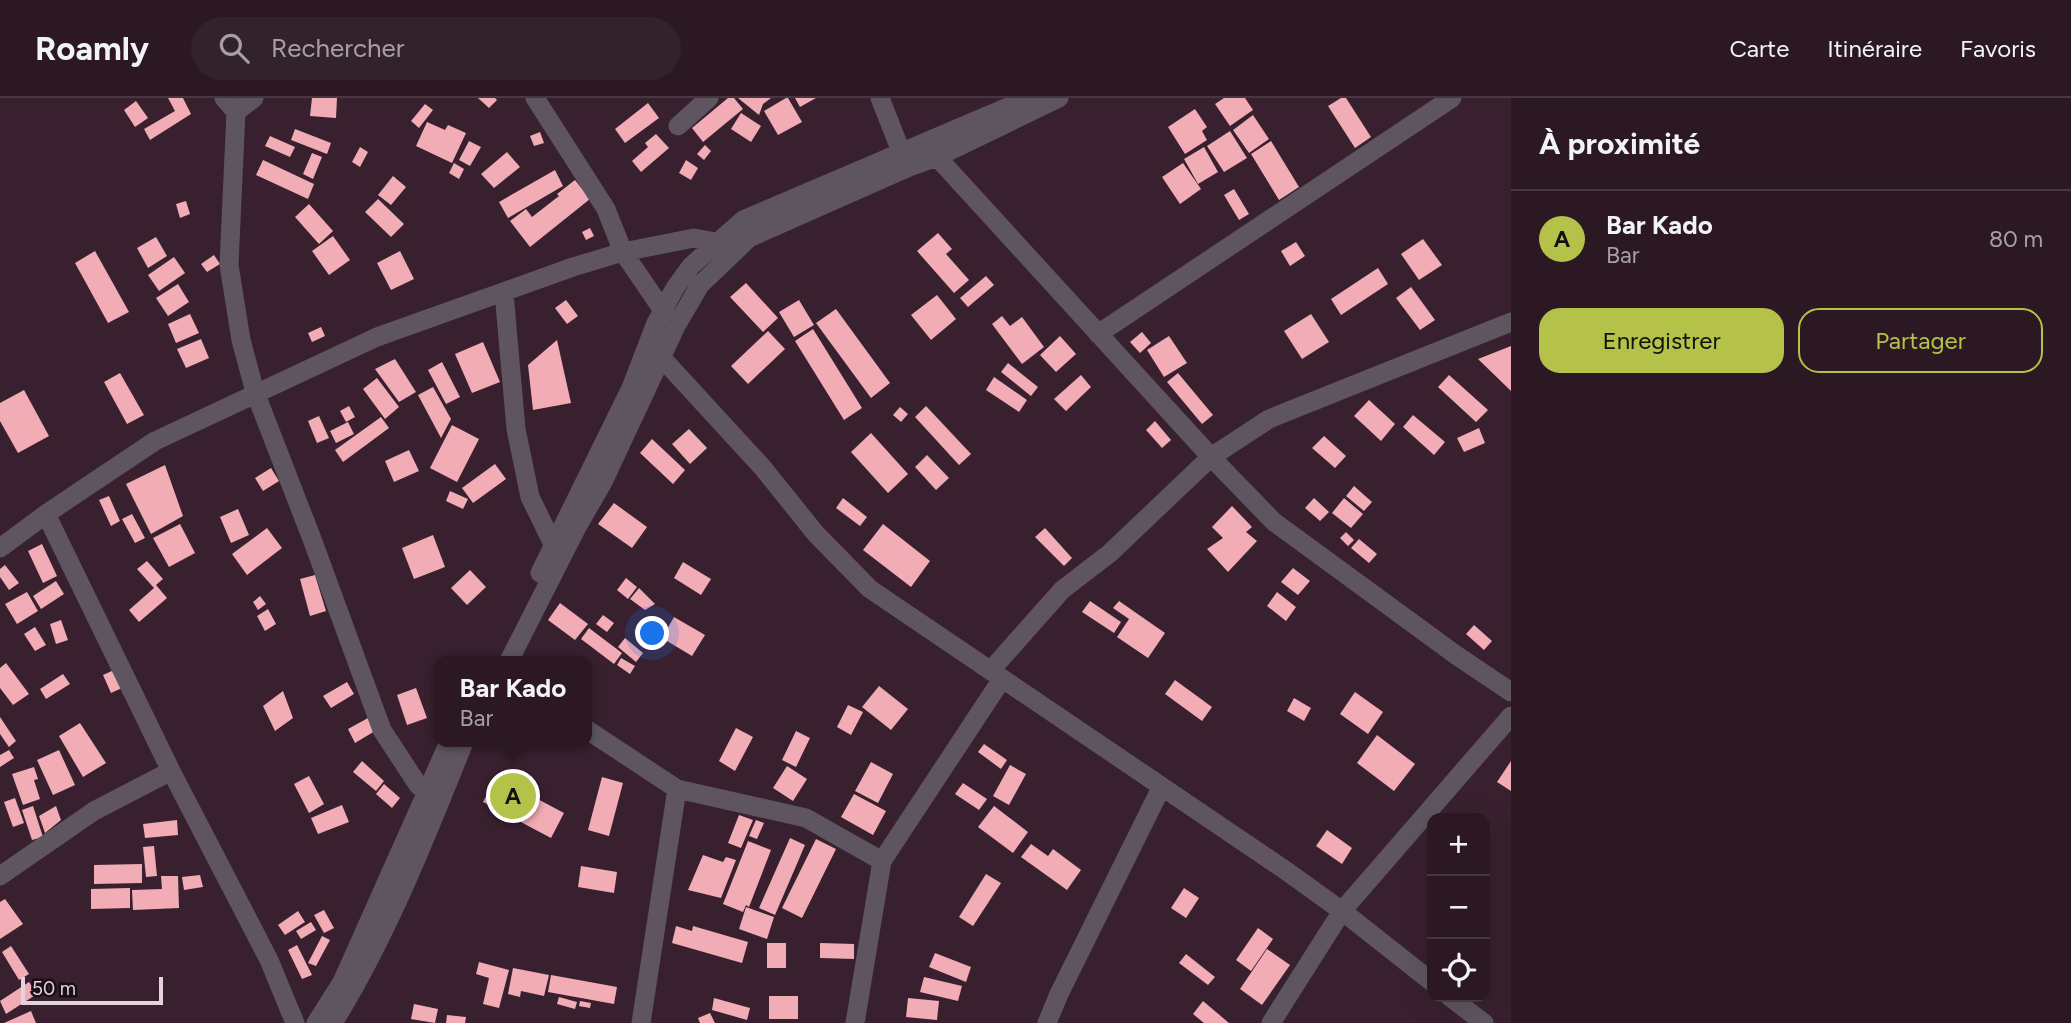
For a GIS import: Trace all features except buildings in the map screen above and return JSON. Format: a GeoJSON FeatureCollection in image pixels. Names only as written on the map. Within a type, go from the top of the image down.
{"type":"FeatureCollection","features":[{"type":"Feature","properties":{"kind":"street"},"geometry":{"type":"LineString","coordinates":[[254,98],[230,105],[229,265],[241,340],[255,392],[382,730],[418,785],[426,792]]}},
{"type":"Feature","properties":{"kind":"street"},"geometry":{"type":"LineString","coordinates":[[535,98],[607,209],[623,252],[669,319]]}},
{"type":"Feature","properties":{"kind":"street"},"geometry":{"type":"LineString","coordinates":[[678,126],[709,98]]}},
{"type":"Feature","properties":{"kind":"street"},"geometry":{"type":"LineString","coordinates":[[880,98],[902,154]]}},
{"type":"Feature","properties":{"kind":"street"},"geometry":{"type":"LineString","coordinates":[[512,656],[603,482],[662,357],[674,288],[691,266],[743,220],[1028,98]]}},
{"type":"Feature","properties":{"kind":"street"},"geometry":{"type":"LineString","coordinates":[[497,656],[631,388],[669,319],[700,285],[749,238],[937,157],[1059,98]]}},
{"type":"Feature","properties":{"kind":"street"},"geometry":{"type":"LineString","coordinates":[[1098,334],[1452,98]]}},
{"type":"Feature","properties":{"kind":"street"},"geometry":{"type":"LineString","coordinates":[[937,157],[1211,457],[1274,522],[1511,692]]}},
{"type":"Feature","properties":{"kind":"street"},"geometry":{"type":"LineString","coordinates":[[0,548],[155,441],[377,337],[573,267],[623,252],[694,238],[716,242]]}},
{"type":"Feature","properties":{"kind":"street"},"geometry":{"type":"LineString","coordinates":[[504,293],[516,429],[530,496],[553,544]]}},
{"type":"Feature","properties":{"kind":"street"},"geometry":{"type":"LineString","coordinates":[[855,1023],[882,861],[997,675],[1062,590],[1110,553],[1211,457],[1269,419],[1511,322]]}},
{"type":"Feature","properties":{"kind":"street"},"geometry":{"type":"LineString","coordinates":[[662,357],[763,468],[816,534],[870,589],[1342,911],[1427,978]]}},
{"type":"Feature","properties":{"kind":"street"},"geometry":{"type":"LineString","coordinates":[[46,514],[171,772],[269,960],[295,1023]]}},
{"type":"Feature","properties":{"kind":"street"},"geometry":{"type":"LineString","coordinates":[[1271,1023],[1342,911],[1511,716]]}},
{"type":"Feature","properties":{"kind":"street"},"geometry":{"type":"LineString","coordinates":[[592,733],[677,789],[806,818],[882,861]]}},
{"type":"Feature","properties":{"kind":"street"},"geometry":{"type":"LineString","coordinates":[[316,1023],[342,982],[447,747]]}},
{"type":"Feature","properties":{"kind":"street"},"geometry":{"type":"LineString","coordinates":[[333,1023],[356,986],[431,824],[462,747]]}},
{"type":"Feature","properties":{"kind":"street"},"geometry":{"type":"LineString","coordinates":[[0,876],[94,811],[171,772]]}},
{"type":"Feature","properties":{"kind":"street"},"geometry":{"type":"LineString","coordinates":[[1047,1023],[1161,788]]}},
{"type":"Feature","properties":{"kind":"street"},"geometry":{"type":"LineString","coordinates":[[641,1023],[677,789]]}},
{"type":"Feature","properties":{"kind":"street"},"geometry":{"type":"LineString","coordinates":[[1456,1002],[1483,1023]]}},
{"type":"Feature","properties":{"kind":"place","name":"Bar Kado"},"geometry":{"type":"Point","coordinates":[513,796]}}]}
